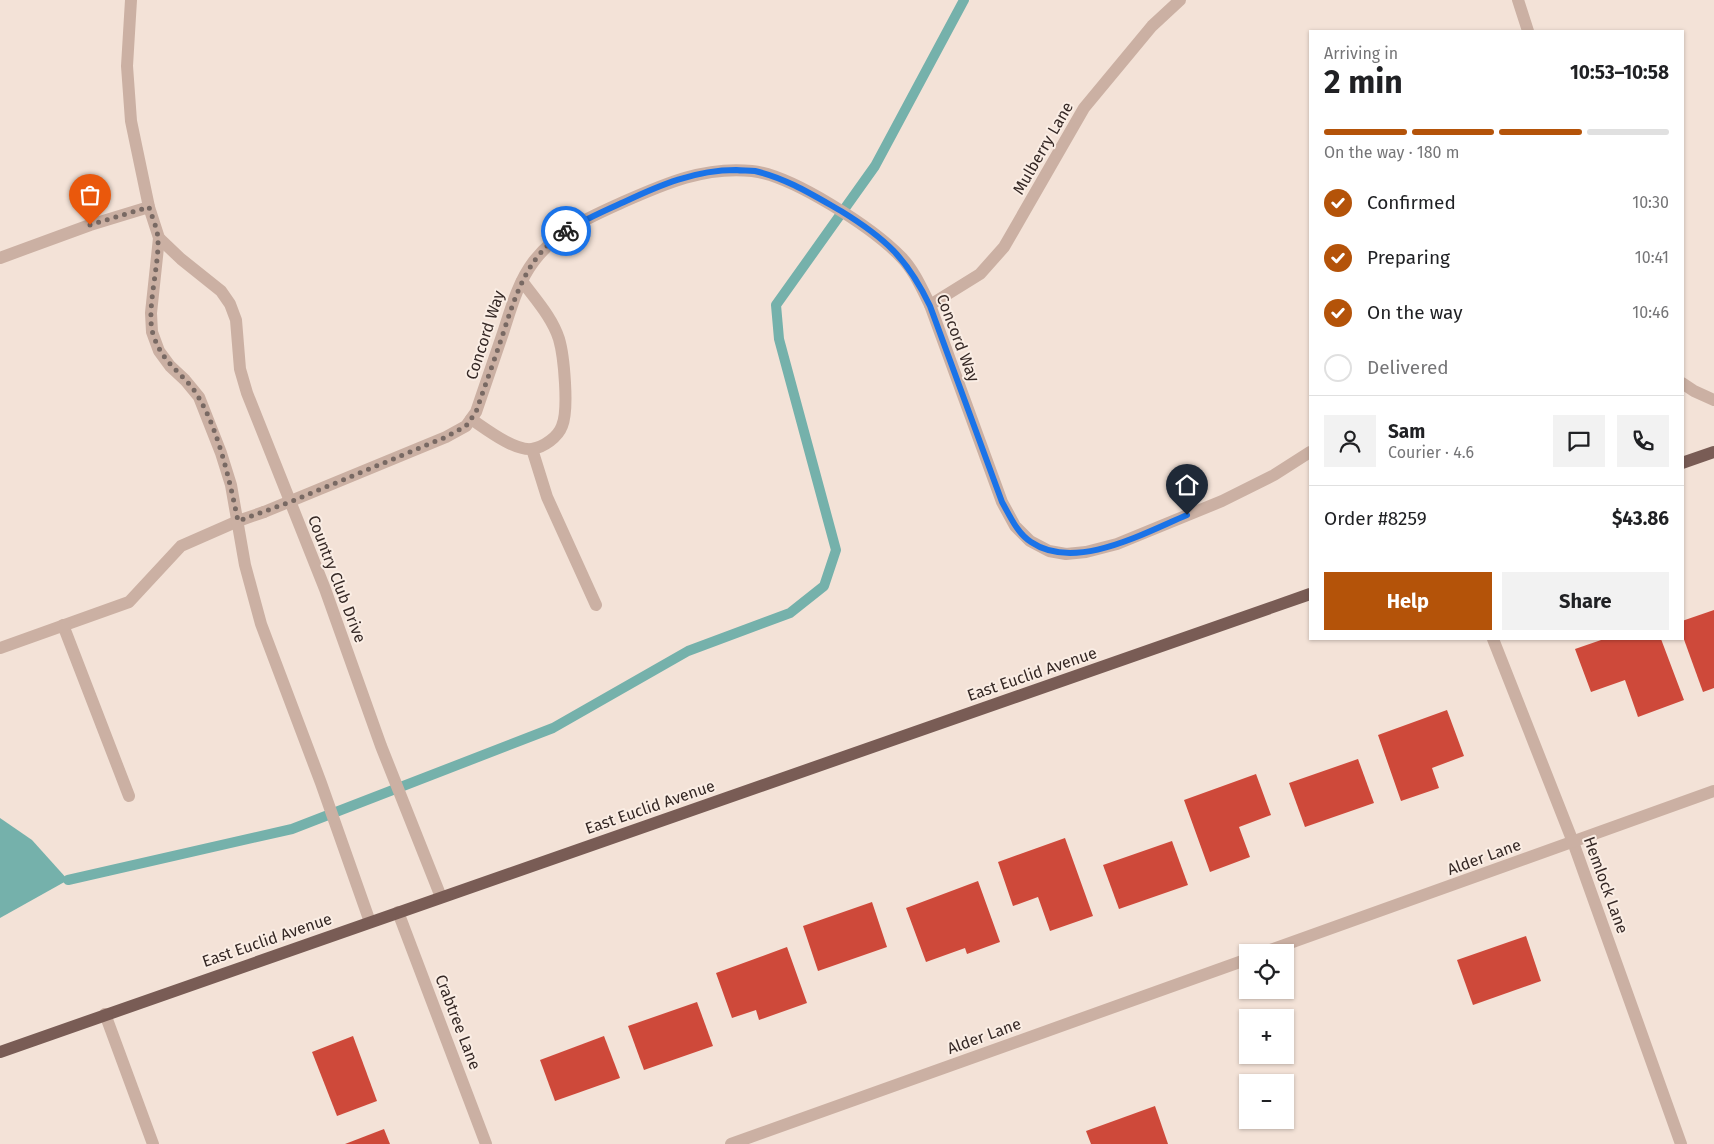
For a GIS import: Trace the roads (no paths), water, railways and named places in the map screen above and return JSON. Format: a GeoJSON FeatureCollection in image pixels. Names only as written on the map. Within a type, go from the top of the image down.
{"type":"FeatureCollection","features":[{"type":"Feature","properties":{"kind":"main road"},"geometry":{"type":"LineString","coordinates":[[1684,462],[1714,452]]}},
{"type":"Feature","properties":{"kind":"main road","name":"East Euclid Avenue"},"geometry":{"type":"LineString","coordinates":[[0,1052],[1309,594]]}},
{"type":"Feature","properties":{"kind":"street","name":"Country Club Drive"},"geometry":{"type":"LineString","coordinates":[[132,0],[127,66],[131,121],[149,207],[159,238],[151,312],[152,332],[159,351],[199,398],[221,453],[231,485],[245,565],[261,624],[321,783],[370,922]]}},
{"type":"Feature","properties":{"kind":"street","name":"Mulberry Lane"},"geometry":{"type":"LineString","coordinates":[[930,306],[980,274],[1004,247],[1084,108],[1152,26],[1180,0]]}},
{"type":"Feature","properties":{"kind":"street"},"geometry":{"type":"LineString","coordinates":[[1518,0],[1528,30]]}},
{"type":"Feature","properties":{"kind":"street","name":"Concord Way"},"geometry":{"type":"LineString","coordinates":[[471,420],[476,412],[518,288],[534,261],[554,238],[584,220],[668,182],[703,173],[729,170],[753,171],[781,178],[819,198],[861,224],[902,258],[920,284],[930,306],[1002,502],[1015,526],[1030,542],[1049,551],[1066,554],[1086,552],[1117,544],[1222,501],[1274,475],[1309,453]]}},
{"type":"Feature","properties":{"kind":"street"},"geometry":{"type":"LineString","coordinates":[[0,258],[90,225],[149,207]]}},
{"type":"Feature","properties":{"kind":"street","name":"Country Club Drive"},"geometry":{"type":"LineString","coordinates":[[159,238],[221,291],[230,304],[236,320],[240,370],[247,393],[325,589],[381,746],[441,897]]}},
{"type":"Feature","properties":{"kind":"street"},"geometry":{"type":"LineString","coordinates":[[0,648],[129,602],[181,546],[446,437],[466,426],[471,420],[502,439],[520,447],[532,449],[549,442],[562,426],[566,393],[559,339],[547,315],[522,281]]}},
{"type":"Feature","properties":{"kind":"street"},"geometry":{"type":"LineString","coordinates":[[1684,384],[1714,400]]}},
{"type":"Feature","properties":{"kind":"street"},"geometry":{"type":"LineString","coordinates":[[532,449],[547,497],[596,605]]}},
{"type":"Feature","properties":{"kind":"street"},"geometry":{"type":"LineString","coordinates":[[63,625],[129,796]]}},
{"type":"Feature","properties":{"kind":"street","name":"Hemlock Lane"},"geometry":{"type":"LineString","coordinates":[[1493,640],[1573,842],[1681,1144]]}},
{"type":"Feature","properties":{"kind":"street","name":"Alder Lane"},"geometry":{"type":"LineString","coordinates":[[1287,944],[1714,791]]}},
{"type":"Feature","properties":{"kind":"street","name":"Crabtree Lane"},"geometry":{"type":"LineString","coordinates":[[398,912],[486,1144]]}},
{"type":"Feature","properties":{"kind":"street","name":"Alder Lane"},"geometry":{"type":"LineString","coordinates":[[730,1144],[1239,962]]}},
{"type":"Feature","properties":{"kind":"street"},"geometry":{"type":"LineString","coordinates":[[106,1014],[153,1144]]}},
{"type":"Feature","properties":{"kind":"water"},"geometry":{"type":"Polygon","coordinates":[[[0,818],[32,840],[68,880],[0,918],[0,818]]]}},
{"type":"Feature","properties":{"kind":"waterway"},"geometry":{"type":"LineString","coordinates":[[68,880],[292,829],[553,728],[688,651],[790,613],[824,586],[836,550],[779,339],[776,305],[875,166],[964,0]]}}]}
